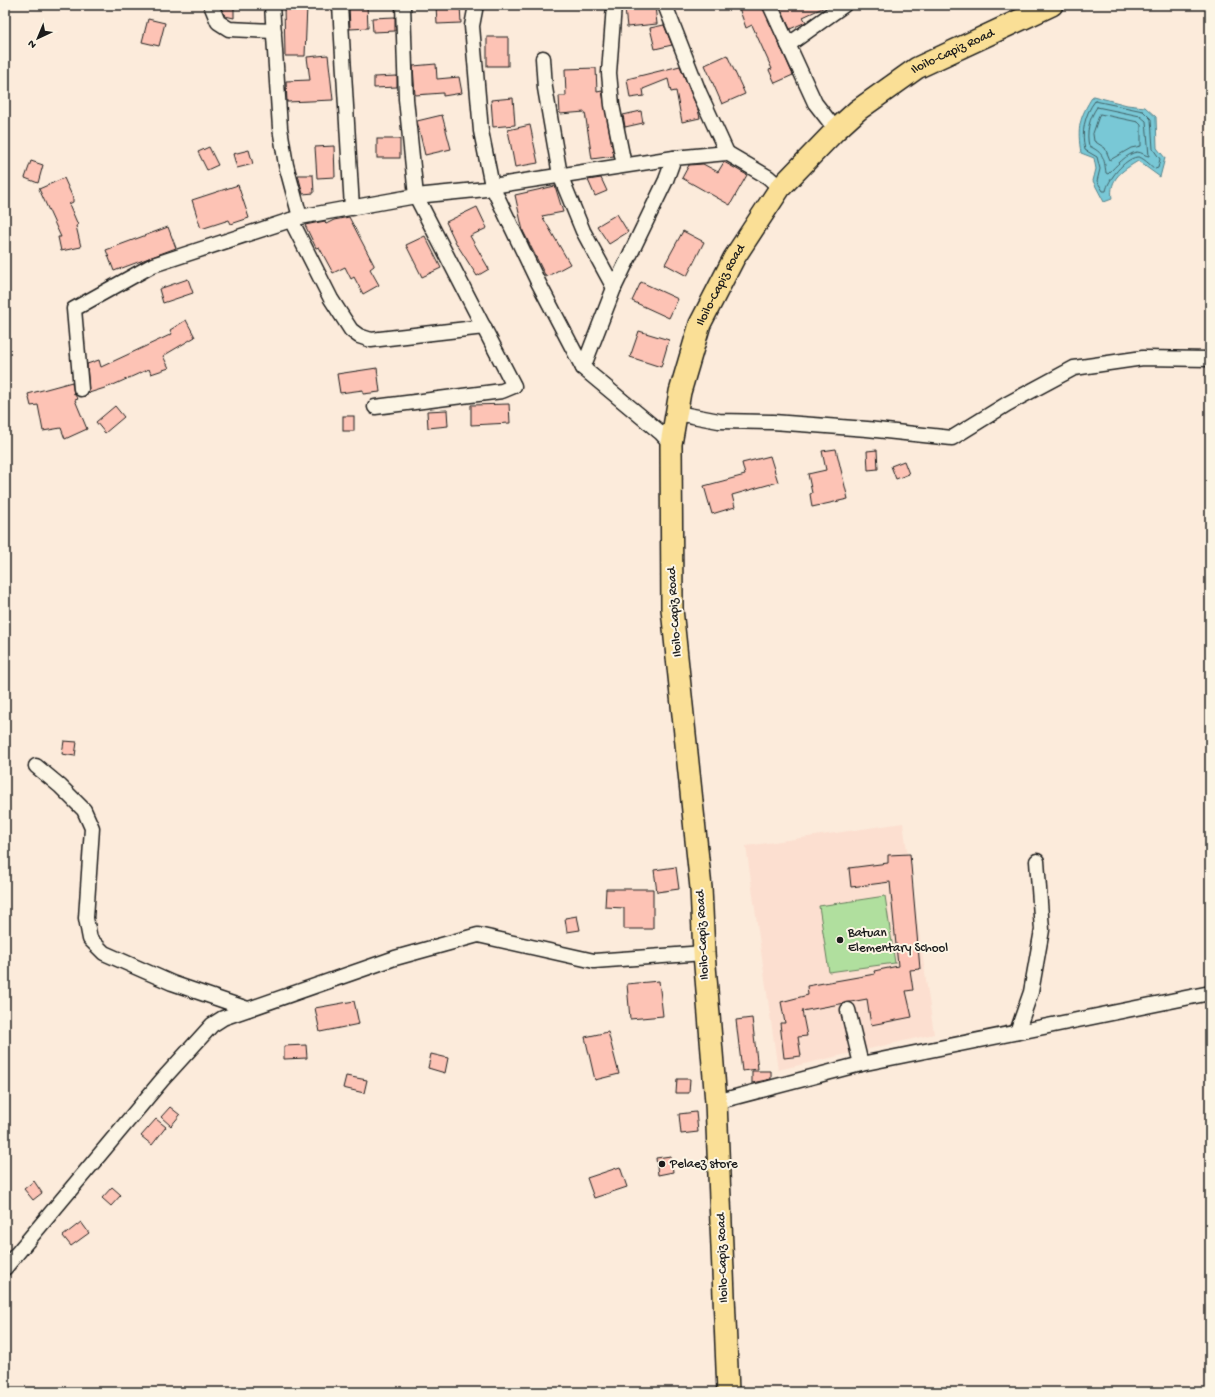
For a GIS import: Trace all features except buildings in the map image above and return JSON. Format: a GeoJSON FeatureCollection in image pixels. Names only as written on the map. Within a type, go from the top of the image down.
{"type":"FeatureCollection","features":[{"type":"Feature","properties":{"kind":"highway","name":"Iloilo-Capiz Road"},"geometry":{"type":"LineString","coordinates":[[728,1392],[716,1102],[696,833],[672,609],[671,444],[680,392],[700,324],[734,258],[780,188],[836,130],[858,110],[917,68],[1052,5]]}},
{"type":"Feature","properties":{"kind":"street"},"geometry":{"type":"LineString","coordinates":[[211,5],[218,22],[230,29],[274,31]]}},
{"type":"Feature","properties":{"kind":"street"},"geometry":{"type":"LineString","coordinates":[[272,5],[280,128],[295,219],[331,299],[351,330],[359,336],[371,340],[484,327]]}},
{"type":"Feature","properties":{"kind":"street"},"geometry":{"type":"LineString","coordinates":[[340,5],[352,208]]}},
{"type":"Feature","properties":{"kind":"street"},"geometry":{"type":"LineString","coordinates":[[375,407],[502,391],[514,386],[416,196],[406,99],[403,5]]}},
{"type":"Feature","properties":{"kind":"street"},"geometry":{"type":"LineString","coordinates":[[476,5],[472,26],[480,123],[492,186],[537,280],[583,368],[661,433],[671,444]]}},
{"type":"Feature","properties":{"kind":"street"},"geometry":{"type":"LineString","coordinates":[[614,5],[609,73],[612,105],[623,160],[620,165]]}},
{"type":"Feature","properties":{"kind":"street"},"geometry":{"type":"LineString","coordinates":[[665,5],[699,92],[727,153],[768,177],[780,188]]}},
{"type":"Feature","properties":{"kind":"street"},"geometry":{"type":"LineString","coordinates":[[770,5],[815,103],[836,130]]}},
{"type":"Feature","properties":{"kind":"street"},"geometry":{"type":"LineString","coordinates":[[788,45],[844,5]]}},
{"type":"Feature","properties":{"kind":"street"},"geometry":{"type":"LineString","coordinates":[[543,58],[546,88],[560,175],[583,232],[614,288]]}},
{"type":"Feature","properties":{"kind":"street"},"geometry":{"type":"LineString","coordinates":[[81,388],[74,309],[152,265],[295,219],[416,196],[486,189],[492,186],[620,165],[727,153]]}},
{"type":"Feature","properties":{"kind":"street"},"geometry":{"type":"LineString","coordinates":[[583,368],[614,288],[666,180],[674,158]]}},
{"type":"Feature","properties":{"kind":"street"},"geometry":{"type":"LineString","coordinates":[[677,413],[718,421],[866,429],[952,438],[1007,404],[1074,368],[1143,358],[1210,359]]}},
{"type":"Feature","properties":{"kind":"street"},"geometry":{"type":"LineString","coordinates":[[36,766],[60,786],[84,810],[92,828],[86,918],[90,939],[104,953],[172,983],[248,1008]]}},
{"type":"Feature","properties":{"kind":"street"},"geometry":{"type":"LineString","coordinates":[[1017,1032],[1031,992],[1042,930],[1037,861]]}},
{"type":"Feature","properties":{"kind":"street"},"geometry":{"type":"LineString","coordinates":[[5,1268],[162,1080],[212,1025],[222,1018],[395,958],[478,935],[594,961],[704,952]]}},
{"type":"Feature","properties":{"kind":"street"},"geometry":{"type":"LineString","coordinates":[[716,1102],[861,1064],[1210,993]]}},
{"type":"Feature","properties":{"kind":"street"},"geometry":{"type":"LineString","coordinates":[[848,1010],[861,1064]]}},
{"type":"Feature","properties":{"kind":"shaded area","name":"Batuan Elementary School"},"geometry":{"type":"Polygon","coordinates":[[[903,823],[934,1034],[778,1070],[746,846],[903,823]]]}},
{"type":"Feature","properties":{"kind":"green space"},"geometry":{"type":"Polygon","coordinates":[[[885,896],[895,963],[829,972],[819,906],[885,896]]]}},
{"type":"Feature","properties":{"kind":"water"},"geometry":{"type":"Polygon","coordinates":[[[1093,96],[1127,105],[1145,107],[1156,117],[1157,148],[1165,158],[1160,177],[1138,161],[1127,168],[1115,180],[1112,199],[1104,202],[1093,181],[1096,169],[1094,158],[1081,153],[1079,137],[1082,117],[1093,96]]]}},
{"type":"Feature","properties":{"kind":"place","name":"Batuan Elementary School"},"geometry":{"type":"Point","coordinates":[840,940]}},
{"type":"Feature","properties":{"kind":"place","name":"Pelaez store"},"geometry":{"type":"Point","coordinates":[662,1164]}}]}
